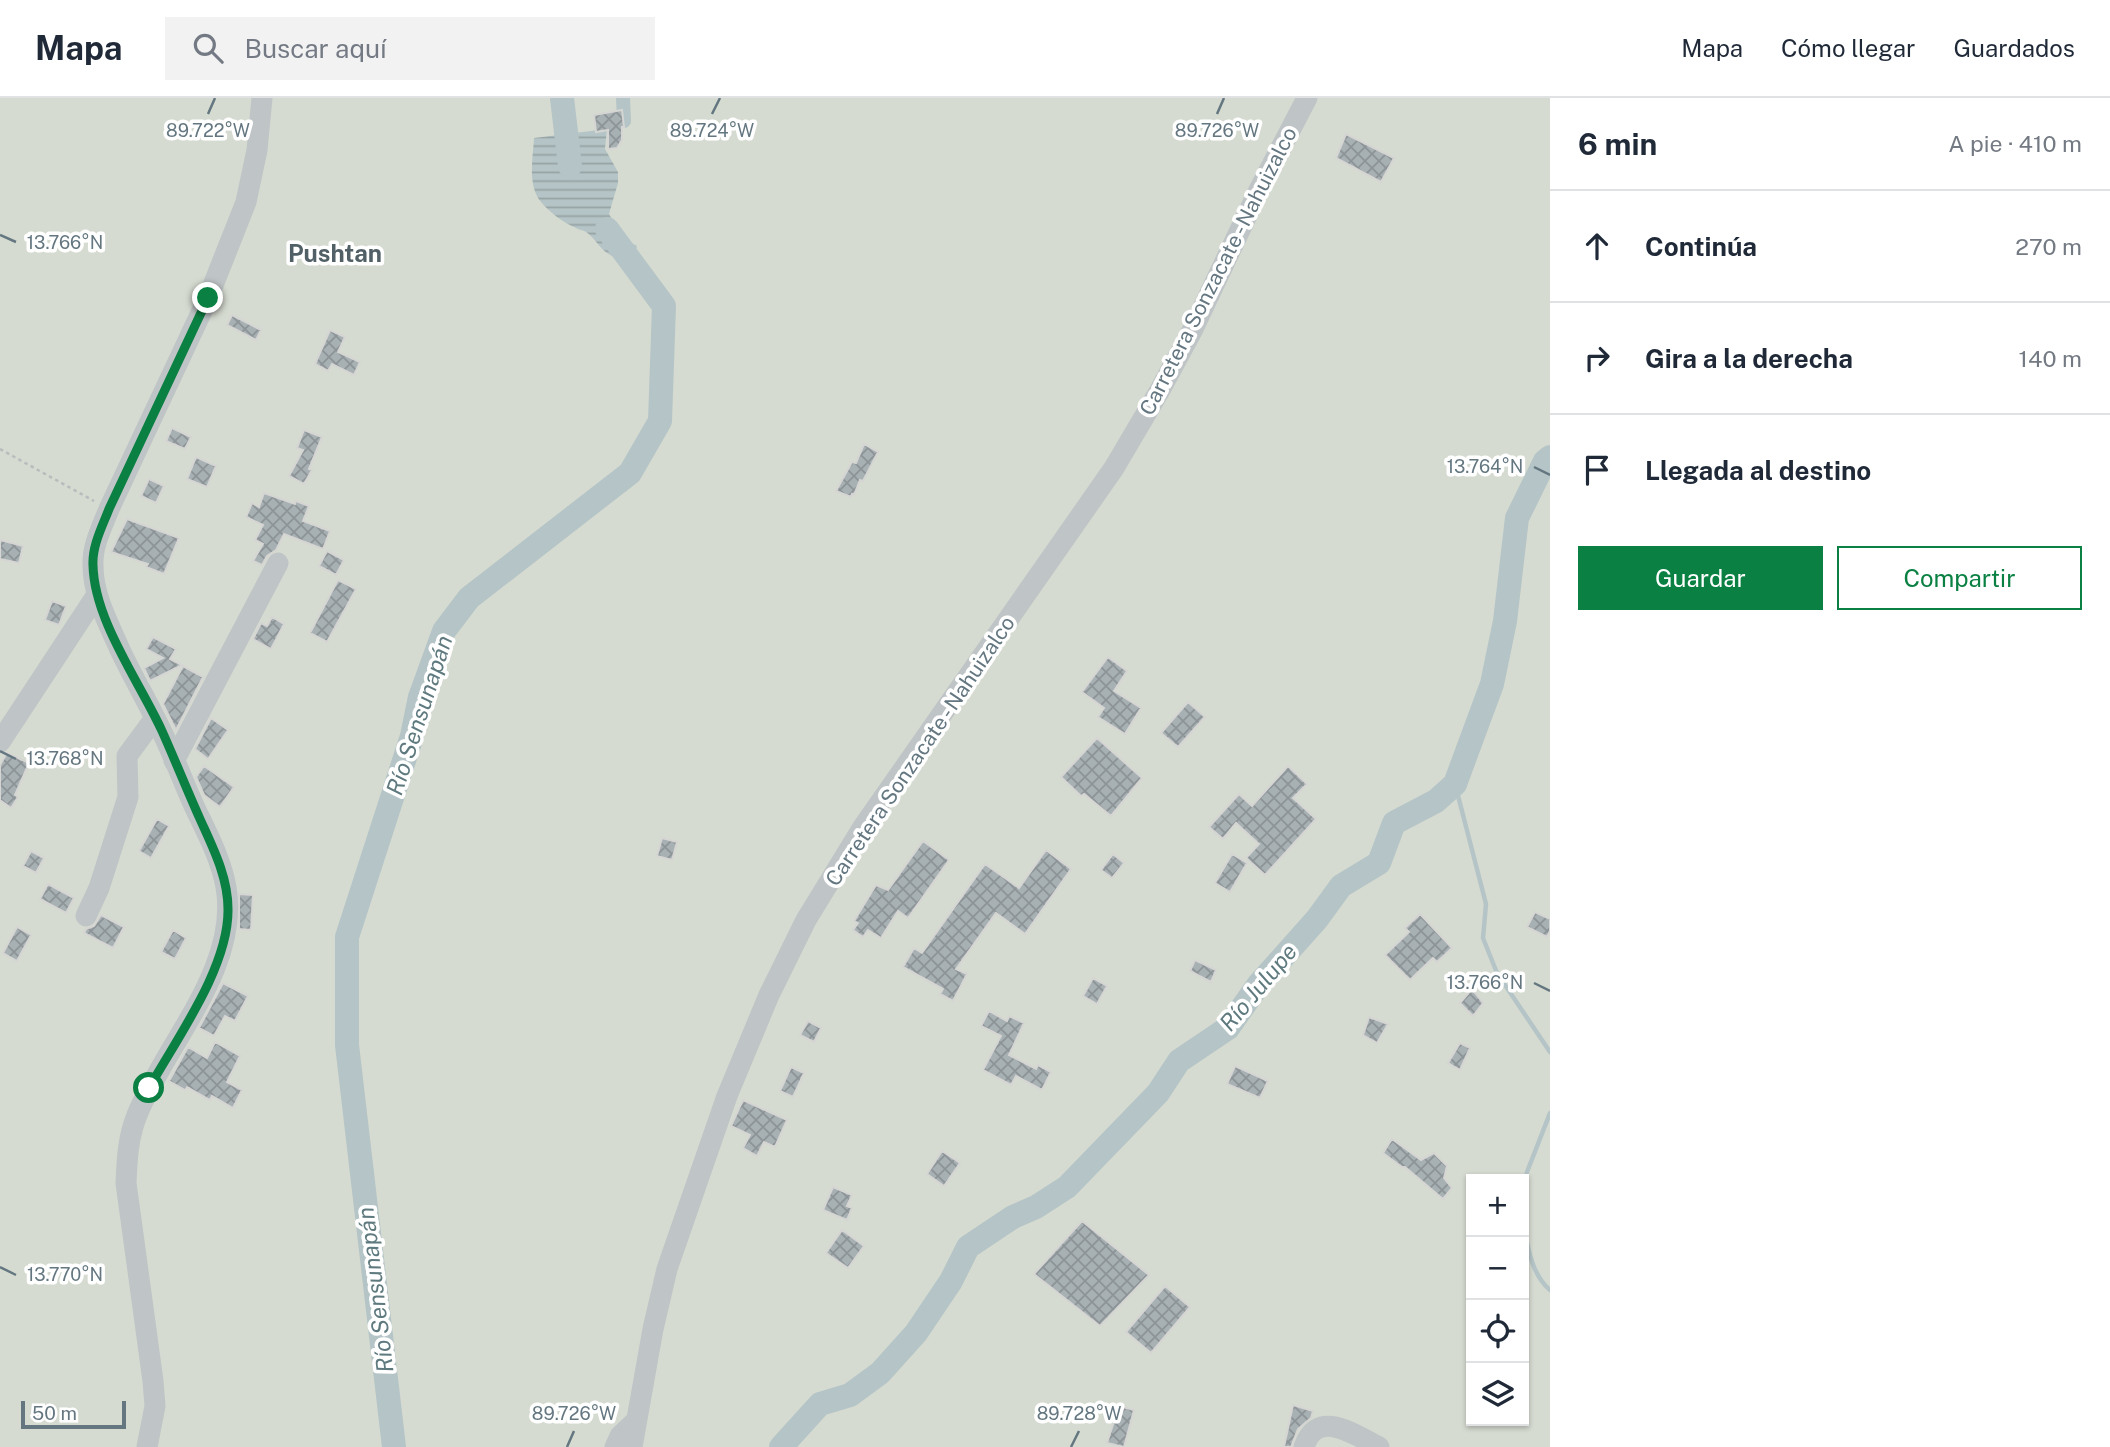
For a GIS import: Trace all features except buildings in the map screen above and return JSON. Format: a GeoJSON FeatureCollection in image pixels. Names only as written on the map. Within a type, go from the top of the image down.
{"type":"FeatureCollection","features":[{"type":"Feature","properties":{"kind":"street"},"geometry":{"type":"LineString","coordinates":[[147,1447],[155,1406],[126,1182],[128,1148],[136,1117],[149,1088],[214,972],[223,944],[228,911],[226,886],[219,861],[155,718],[128,667],[96,596],[92,563],[97,538],[109,509],[208,298],[246,202],[257,150],[262,98]]}},
{"type":"Feature","properties":{"kind":"street","name":"Carretera Sonzacate - Nahuizalco"},"geometry":{"type":"LineString","coordinates":[[632,1447],[667,1269],[733,1083],[769,995],[806,920],[863,827],[1114,468],[1192,331],[1260,188],[1307,98]]}},
{"type":"Feature","properties":{"kind":"street"},"geometry":{"type":"LineString","coordinates":[[174,761],[278,563]]}},
{"type":"Feature","properties":{"kind":"street"},"geometry":{"type":"LineString","coordinates":[[0,742],[96,596]]}},
{"type":"Feature","properties":{"kind":"street"},"geometry":{"type":"LineString","coordinates":[[86,916],[107,866],[128,797],[127,756],[155,718]]}},
{"type":"Feature","properties":{"kind":"street"},"geometry":{"type":"LineString","coordinates":[[615,1447],[620,1436],[636,1421]]}},
{"type":"Feature","properties":{"kind":"street"},"geometry":{"type":"LineString","coordinates":[[1304,1447],[1314,1430],[1325,1425],[1340,1428],[1379,1447]]}},
{"type":"Feature","properties":{"kind":"path"},"geometry":{"type":"LineString","coordinates":[[0,449],[109,509]]}},
{"type":"Feature","properties":{"kind":"shaded area"},"geometry":{"type":"Polygon","coordinates":[[[0,98],[1550,98],[1550,1447],[0,1447],[0,98]]]}},
{"type":"Feature","properties":{"kind":"shaded area"},"geometry":{"type":"Polygon","coordinates":[[[607,129],[605,149],[618,172],[618,183],[609,214],[624,239],[637,246],[635,253],[622,258],[604,251],[586,232],[548,210],[537,195],[532,180],[534,138],[607,129]]]}},
{"type":"Feature","properties":{"kind":"waterway","name":"Río Sensunapán"},"geometry":{"type":"LineString","coordinates":[[562,98],[570,166]]}},
{"type":"Feature","properties":{"kind":"waterway"},"geometry":{"type":"LineString","coordinates":[[623,98],[624,121]]}},
{"type":"Feature","properties":{"kind":"waterway","name":"Río Sensunapán"},"geometry":{"type":"LineString","coordinates":[[394,1447],[347,1045],[347,937],[412,736],[420,697],[444,631],[469,598],[630,473],[660,421],[664,306],[607,229]]}},
{"type":"Feature","properties":{"kind":"waterway","name":"Río Julupe"},"geometry":{"type":"LineString","coordinates":[[781,1447],[820,1404],[850,1395],[880,1373],[916,1333],[951,1281],[968,1247],[1013,1217],[1036,1207],[1067,1187],[1158,1093],[1179,1061],[1228,1028],[1259,984],[1317,919],[1341,886],[1379,863],[1394,823],[1436,801],[1455,784],[1492,684],[1505,621],[1517,518],[1545,461],[1550,457]]}},
{"type":"Feature","properties":{"kind":"waterway"},"geometry":{"type":"LineString","coordinates":[[1455,784],[1486,904],[1483,938],[1497,973],[1550,1052]]}},
{"type":"Feature","properties":{"kind":"waterway"},"geometry":{"type":"LineString","coordinates":[[1527,1174],[1550,1113]]}},
{"type":"Feature","properties":{"kind":"waterway"},"geometry":{"type":"LineString","coordinates":[[1526,1237],[1535,1270],[1550,1290]]}},
{"type":"Feature","properties":{"kind":"district","name":"Pushtan"},"geometry":{"type":"Point","coordinates":[335,253]}},
{"type":"Feature","properties":{"kind":"route"},"geometry":{"type":"LineString","coordinates":[[149,1088],[214,972],[223,944],[228,911],[226,886],[219,861],[161,730],[128,667],[96,596],[92,563],[97,538],[109,509],[208,298]]}}]}
